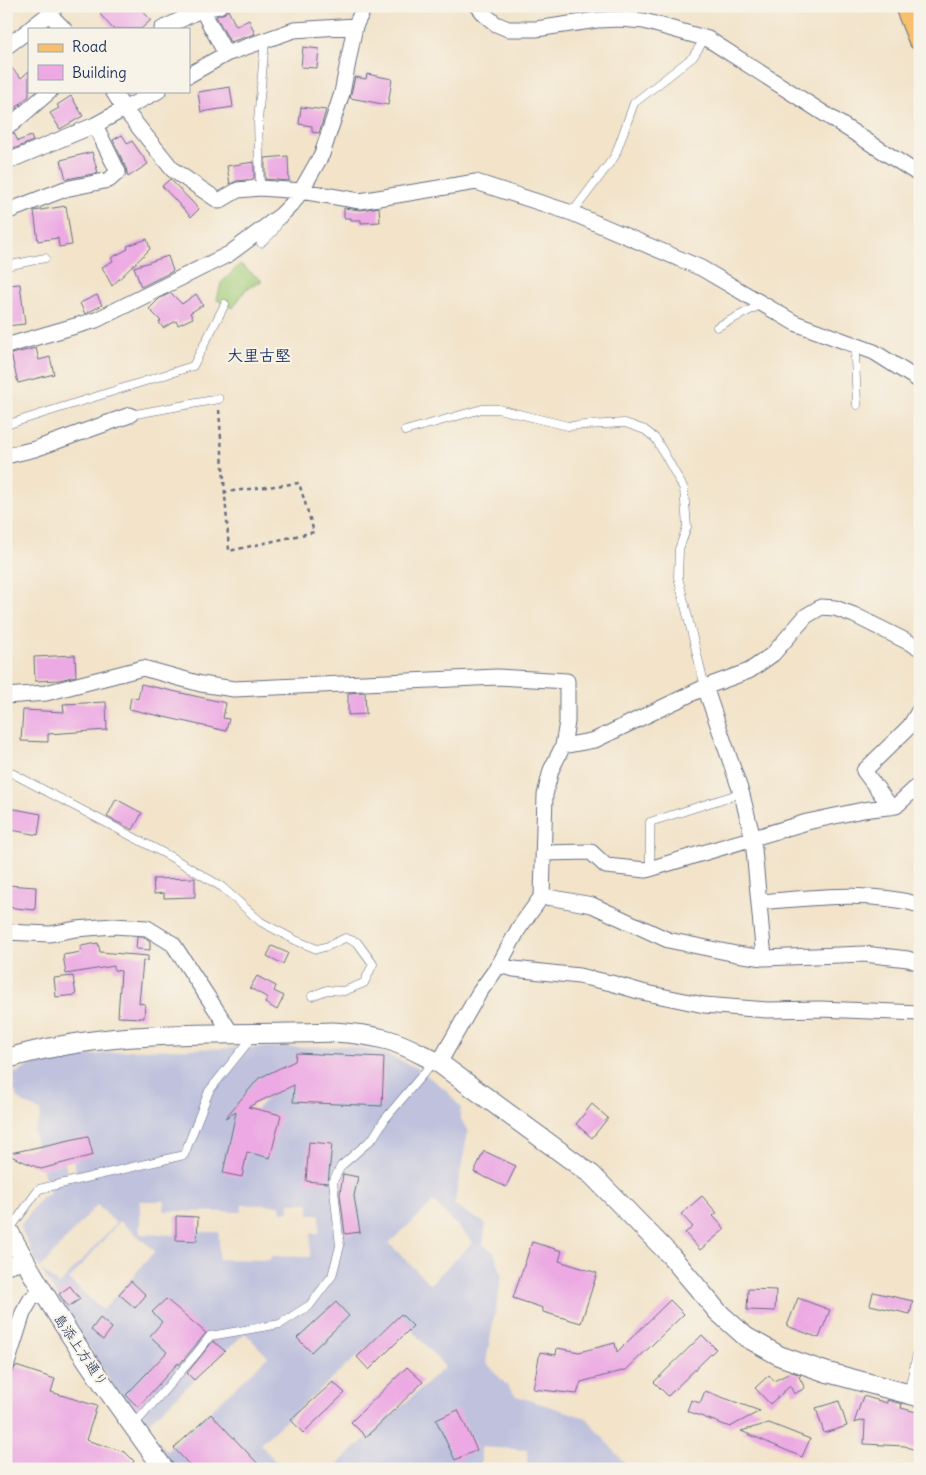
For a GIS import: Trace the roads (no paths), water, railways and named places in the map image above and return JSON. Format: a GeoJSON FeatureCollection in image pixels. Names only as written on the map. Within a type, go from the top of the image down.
{"type":"FeatureCollection","features":[{"type":"Feature","properties":{"kind":"main road"},"geometry":{"type":"LineString","coordinates":[[907,6],[920,38]]}},
{"type":"Feature","properties":{"kind":"street"},"geometry":{"type":"LineString","coordinates":[[164,28],[201,8],[218,6]]}},
{"type":"Feature","properties":{"kind":"street"},"geometry":{"type":"LineString","coordinates":[[6,346],[96,320],[229,254],[281,215],[301,191],[322,154],[342,93],[355,26],[365,6]]}},
{"type":"Feature","properties":{"kind":"street"},"geometry":{"type":"LineString","coordinates":[[478,6],[490,20],[508,29],[536,29],[597,20],[644,21],[704,38],[920,175]]}},
{"type":"Feature","properties":{"kind":"street"},"geometry":{"type":"LineString","coordinates":[[201,8],[226,54]]}},
{"type":"Feature","properties":{"kind":"street"},"geometry":{"type":"LineString","coordinates":[[30,28],[52,10],[63,28]]}},
{"type":"Feature","properties":{"kind":"street"},"geometry":{"type":"LineString","coordinates":[[190,74],[226,54],[294,30],[355,26]]}},
{"type":"Feature","properties":{"kind":"street"},"geometry":{"type":"LineString","coordinates":[[6,47],[28,30]]}},
{"type":"Feature","properties":{"kind":"street"},"geometry":{"type":"LineString","coordinates":[[6,126],[12,124],[49,92]]}},
{"type":"Feature","properties":{"kind":"street"},"geometry":{"type":"LineString","coordinates":[[114,92],[124,110],[173,170],[219,201],[238,190],[260,188],[301,191],[360,200],[476,182],[572,213],[700,268],[795,323],[874,352],[920,381]]}},
{"type":"Feature","properties":{"kind":"street"},"geometry":{"type":"LineString","coordinates":[[6,162],[95,125],[156,92]]}},
{"type":"Feature","properties":{"kind":"street"},"geometry":{"type":"LineString","coordinates":[[6,212],[64,189],[109,180],[118,172],[95,125]]}},
{"type":"Feature","properties":{"kind":"street"},"geometry":{"type":"LineString","coordinates":[[6,456],[35,449],[130,416]]}},
{"type":"Feature","properties":{"kind":"street"},"geometry":{"type":"LineString","coordinates":[[563,746],[595,740],[705,687],[749,671],[773,654],[806,616],[820,607],[835,608],[854,615],[920,648]]}},
{"type":"Feature","properties":{"kind":"street"},"geometry":{"type":"LineString","coordinates":[[6,696],[46,694],[143,668],[201,684],[234,689],[497,677],[567,681],[567,722],[563,746],[551,770],[545,795],[542,896],[519,928],[499,965],[479,993],[436,1062]]}},
{"type":"Feature","properties":{"kind":"street"},"geometry":{"type":"LineString","coordinates":[[705,687],[741,793],[753,838],[764,958]]}},
{"type":"Feature","properties":{"kind":"street"},"geometry":{"type":"LineString","coordinates":[[891,806],[864,771],[910,726],[920,709]]}},
{"type":"Feature","properties":{"kind":"street"},"geometry":{"type":"LineString","coordinates":[[543,853],[591,852],[606,866],[646,870],[807,822],[864,810],[896,806],[920,784]]}},
{"type":"Feature","properties":{"kind":"street"},"geometry":{"type":"LineString","coordinates":[[542,896],[592,905],[668,940],[764,958],[864,954],[908,959],[920,963]]}},
{"type":"Feature","properties":{"kind":"street"},"geometry":{"type":"LineString","coordinates":[[759,902],[842,896],[899,899],[920,905]]}},
{"type":"Feature","properties":{"kind":"street"},"geometry":{"type":"LineString","coordinates":[[6,932],[50,934],[76,929],[113,926],[147,928],[173,944],[232,1034]]}},
{"type":"Feature","properties":{"kind":"street"},"geometry":{"type":"LineString","coordinates":[[499,965],[514,969],[578,976],[704,1005],[767,1010],[820,1009],[920,1013]]}},
{"type":"Feature","properties":{"kind":"street"},"geometry":{"type":"LineString","coordinates":[[6,1059],[63,1044],[116,1037],[333,1032],[362,1034],[390,1040],[436,1062],[592,1175],[670,1255],[718,1312],[746,1337],[780,1356],[826,1372],[914,1396]]}},
{"type":"Feature","properties":{"kind":"street","name":"島添上方通り"},"geometry":{"type":"LineString","coordinates":[[7,1228],[15,1264],[42,1292],[164,1469]]}},
{"type":"Feature","properties":{"kind":"street"},"geometry":{"type":"LineString","coordinates":[[6,1368],[23,1313],[31,1299],[42,1292]]}},
{"type":"Feature","properties":{"kind":"lane"},"geometry":{"type":"LineString","coordinates":[[572,213],[615,156],[634,103],[694,57],[704,38]]}},
{"type":"Feature","properties":{"kind":"lane"},"geometry":{"type":"LineString","coordinates":[[260,188],[258,121],[265,40]]}},
{"type":"Feature","properties":{"kind":"lane"},"geometry":{"type":"LineString","coordinates":[[261,243],[273,232],[279,223],[281,215]]}},
{"type":"Feature","properties":{"kind":"lane"},"geometry":{"type":"LineString","coordinates":[[6,266],[45,258]]}},
{"type":"Feature","properties":{"kind":"lane"},"geometry":{"type":"LineString","coordinates":[[6,425],[193,366],[225,304]]}},
{"type":"Feature","properties":{"kind":"lane"},"geometry":{"type":"LineString","coordinates":[[717,326],[762,304]]}},
{"type":"Feature","properties":{"kind":"lane"},"geometry":{"type":"LineString","coordinates":[[857,345],[855,358],[857,405]]}},
{"type":"Feature","properties":{"kind":"lane"},"geometry":{"type":"LineString","coordinates":[[130,416],[219,398]]}},
{"type":"Feature","properties":{"kind":"lane"},"geometry":{"type":"LineString","coordinates":[[405,431],[482,409],[498,409],[568,426],[624,423],[645,430],[656,439],[684,489],[687,527],[679,549],[678,576],[705,687]]}},
{"type":"Feature","properties":{"kind":"lane"},"geometry":{"type":"LineString","coordinates":[[6,770],[179,862],[222,887],[261,922],[297,941],[317,949],[345,938],[357,942],[373,964],[364,983],[344,991],[327,990],[312,996]]}},
{"type":"Feature","properties":{"kind":"lane"},"geometry":{"type":"LineString","coordinates":[[650,869],[650,822],[741,793]]}},
{"type":"Feature","properties":{"kind":"lane"},"geometry":{"type":"LineString","coordinates":[[7,1228],[39,1189],[184,1155],[209,1091],[254,1035]]}},
{"type":"Feature","properties":{"kind":"lane"},"geometry":{"type":"LineString","coordinates":[[133,1426],[210,1336],[280,1324],[310,1305],[332,1276],[340,1246],[333,1181],[341,1166],[373,1138],[386,1119],[436,1062]]}},
{"type":"Feature","properties":{"kind":"lane"},"geometry":{"type":"LineString","coordinates":[[914,1396],[920,1341]]}},
{"type":"Feature","properties":{"kind":"district","name":"大里古堅"},"geometry":{"type":"Point","coordinates":[259,355]}}]}
